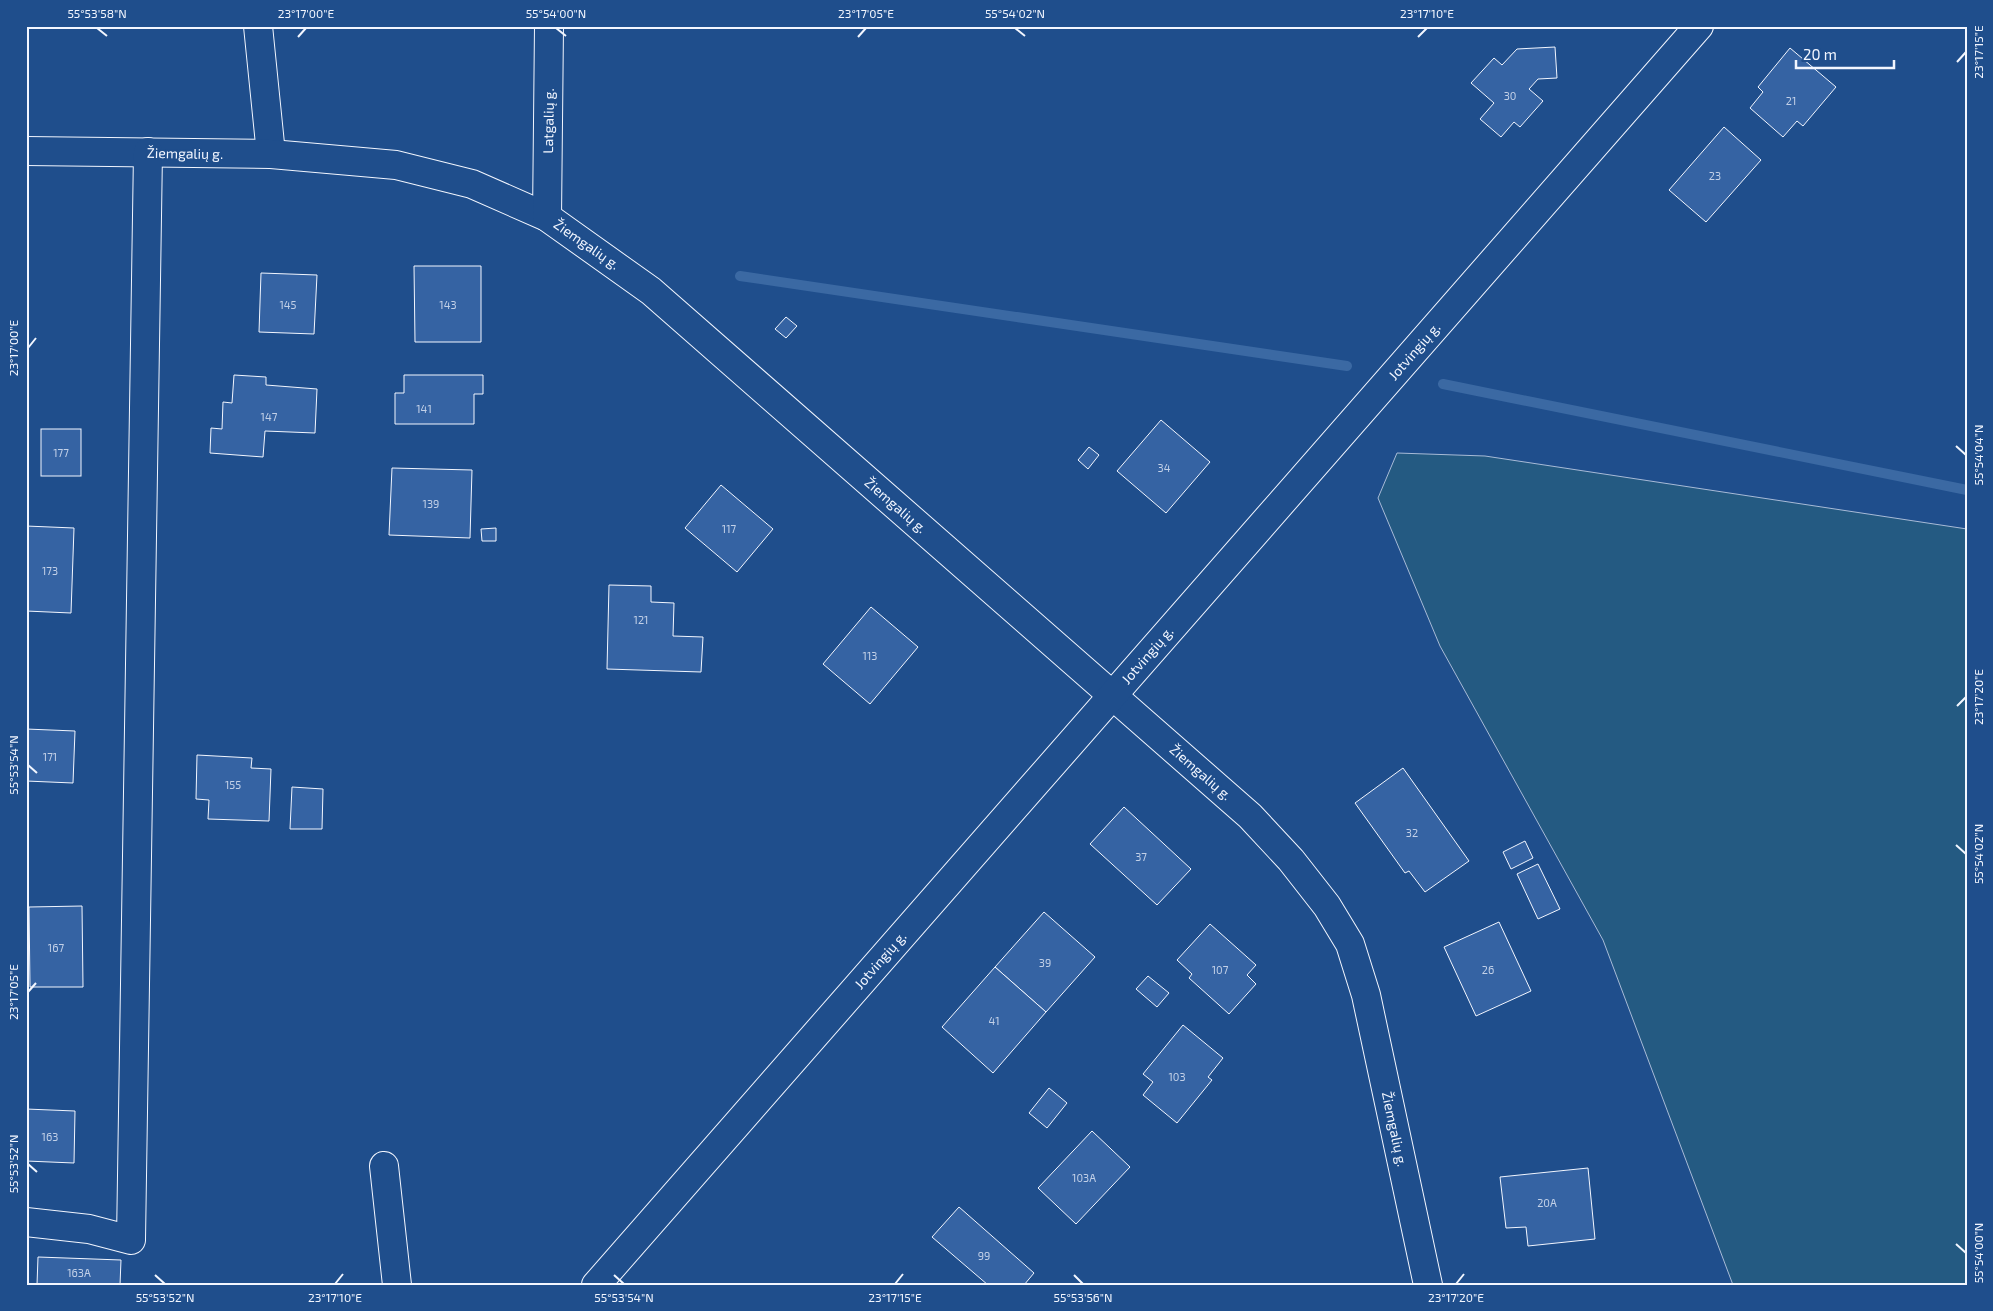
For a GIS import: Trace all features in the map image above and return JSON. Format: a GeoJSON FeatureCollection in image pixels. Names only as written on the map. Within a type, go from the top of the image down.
{"type":"FeatureCollection","features":[{"type":"Feature","properties":{"kind":"street"},"geometry":{"type":"LineString","coordinates":[[258,26],[271,154]]}},
{"type":"Feature","properties":{"kind":"street","name":"Latgalių g."},"geometry":{"type":"LineString","coordinates":[[547,217],[549,26]]}},
{"type":"Feature","properties":{"kind":"street","name":"Jotvingių g."},"geometry":{"type":"LineString","coordinates":[[596,1285],[1699,26]]}},
{"type":"Feature","properties":{"kind":"street","name":"Žiemgalių g."},"geometry":{"type":"LineString","coordinates":[[26,151],[271,154],[396,165],[472,184],[547,217],[652,291],[1250,816],[1297,868],[1327,906],[1350,944],[1366,995],[1428,1285]]}},
{"type":"Feature","properties":{"kind":"street"},"geometry":{"type":"LineString","coordinates":[[26,1222],[89,1229],[131,1240],[148,152]]}},
{"type":"Feature","properties":{"kind":"street"},"geometry":{"type":"LineString","coordinates":[[384,1166],[397,1285]]}},
{"type":"Feature","properties":{"kind":"shaded area"},"geometry":{"type":"Polygon","coordinates":[[[1397,453],[1485,456],[1967,529],[1967,1285],[1733,1285],[1603,940],[1440,646],[1378,498],[1397,453]]]}},
{"type":"Feature","properties":{"kind":"building"},"geometry":{"type":"Polygon","coordinates":[[[1555,47],[1557,78],[1538,79],[1529,89],[1543,101],[1520,127],[1514,122],[1501,137],[1480,119],[1494,103],[1471,83],[1494,58],[1502,65],[1517,49],[1555,47]]]}},
{"type":"Feature","properties":{"kind":"building"},"geometry":{"type":"Polygon","coordinates":[[[1790,48],[1836,87],[1803,126],[1797,121],[1783,137],[1750,108],[1763,92],[1758,87],[1790,48]]]}},
{"type":"Feature","properties":{"kind":"building"},"geometry":{"type":"Polygon","coordinates":[[[1724,127],[1761,160],[1706,222],[1669,190],[1724,127]]]}},
{"type":"Feature","properties":{"kind":"building"},"geometry":{"type":"Polygon","coordinates":[[[414,266],[481,266],[481,342],[415,342],[414,266]]]}},
{"type":"Feature","properties":{"kind":"building"},"geometry":{"type":"Polygon","coordinates":[[[261,273],[317,275],[314,334],[259,332],[261,273]]]}},
{"type":"Feature","properties":{"kind":"building"},"geometry":{"type":"Polygon","coordinates":[[[786,317],[797,326],[786,338],[775,329],[786,317]]]}},
{"type":"Feature","properties":{"kind":"building"},"geometry":{"type":"Polygon","coordinates":[[[234,375],[266,377],[266,385],[317,389],[315,433],[265,431],[263,457],[210,453],[211,428],[222,429],[223,402],[232,403],[234,375]]]}},
{"type":"Feature","properties":{"kind":"building"},"geometry":{"type":"Polygon","coordinates":[[[404,375],[483,375],[483,394],[474,394],[474,424],[395,424],[395,393],[404,393],[404,375]]]}},
{"type":"Feature","properties":{"kind":"building"},"geometry":{"type":"Polygon","coordinates":[[[1161,420],[1210,462],[1166,513],[1117,471],[1161,420]]]}},
{"type":"Feature","properties":{"kind":"building"},"geometry":{"type":"Polygon","coordinates":[[[41,429],[81,429],[81,476],[41,476],[41,429]]]}},
{"type":"Feature","properties":{"kind":"building"},"geometry":{"type":"Polygon","coordinates":[[[1089,447],[1099,455],[1088,469],[1078,460],[1089,447]]]}},
{"type":"Feature","properties":{"kind":"building"},"geometry":{"type":"Polygon","coordinates":[[[392,468],[472,470],[470,538],[389,535],[392,468]]]}},
{"type":"Feature","properties":{"kind":"building"},"geometry":{"type":"Polygon","coordinates":[[[721,485],[773,529],[737,572],[685,528],[721,485]]]}},
{"type":"Feature","properties":{"kind":"building"},"geometry":{"type":"Polygon","coordinates":[[[26,526],[74,528],[71,613],[26,611],[26,526]]]}},
{"type":"Feature","properties":{"kind":"building"},"geometry":{"type":"Polygon","coordinates":[[[496,528],[496,541],[482,541],[481,529],[496,528]]]}},
{"type":"Feature","properties":{"kind":"building"},"geometry":{"type":"Polygon","coordinates":[[[609,585],[651,586],[651,602],[674,603],[673,636],[703,637],[701,672],[607,669],[609,585]]]}},
{"type":"Feature","properties":{"kind":"building"},"geometry":{"type":"Polygon","coordinates":[[[871,607],[918,647],[870,704],[823,664],[871,607]]]}},
{"type":"Feature","properties":{"kind":"building"},"geometry":{"type":"Polygon","coordinates":[[[26,729],[75,731],[73,783],[26,781],[26,729]]]}},
{"type":"Feature","properties":{"kind":"building"},"geometry":{"type":"Polygon","coordinates":[[[197,755],[252,758],[251,768],[271,769],[269,821],[208,819],[209,800],[196,799],[197,755]]]}},
{"type":"Feature","properties":{"kind":"building"},"geometry":{"type":"Polygon","coordinates":[[[1403,768],[1469,861],[1425,892],[1409,871],[1405,873],[1355,803],[1403,768]]]}},
{"type":"Feature","properties":{"kind":"building"},"geometry":{"type":"Polygon","coordinates":[[[292,787],[323,789],[322,829],[290,829],[292,787]]]}},
{"type":"Feature","properties":{"kind":"building"},"geometry":{"type":"Polygon","coordinates":[[[1124,807],[1191,869],[1157,905],[1090,844],[1124,807]]]}},
{"type":"Feature","properties":{"kind":"building"},"geometry":{"type":"Polygon","coordinates":[[[1525,841],[1533,858],[1511,869],[1503,852],[1525,841]]]}},
{"type":"Feature","properties":{"kind":"building"},"geometry":{"type":"Polygon","coordinates":[[[1538,864],[1560,909],[1538,919],[1517,874],[1538,864]]]}},
{"type":"Feature","properties":{"kind":"building"},"geometry":{"type":"Polygon","coordinates":[[[82,906],[83,987],[30,987],[29,907],[82,906]]]}},
{"type":"Feature","properties":{"kind":"building"},"geometry":{"type":"Polygon","coordinates":[[[1044,912],[1095,957],[1046,1012],[995,967],[1044,912]]]}},
{"type":"Feature","properties":{"kind":"building"},"geometry":{"type":"Polygon","coordinates":[[[1499,922],[1531,991],[1476,1016],[1444,947],[1499,922]]]}},
{"type":"Feature","properties":{"kind":"building"},"geometry":{"type":"Polygon","coordinates":[[[1210,924],[1256,965],[1247,975],[1256,984],[1229,1014],[1189,978],[1192,974],[1177,960],[1210,924]]]}},
{"type":"Feature","properties":{"kind":"building"},"geometry":{"type":"Polygon","coordinates":[[[995,967],[1046,1012],[993,1073],[942,1027],[995,967]]]}},
{"type":"Feature","properties":{"kind":"building"},"geometry":{"type":"Polygon","coordinates":[[[1148,976],[1169,993],[1157,1007],[1136,989],[1148,976]]]}},
{"type":"Feature","properties":{"kind":"building"},"geometry":{"type":"Polygon","coordinates":[[[1183,1025],[1223,1058],[1208,1077],[1212,1080],[1177,1123],[1143,1095],[1153,1082],[1143,1074],[1183,1025]]]}},
{"type":"Feature","properties":{"kind":"building"},"geometry":{"type":"Polygon","coordinates":[[[1049,1088],[1067,1103],[1047,1128],[1029,1113],[1049,1088]]]}},
{"type":"Feature","properties":{"kind":"building"},"geometry":{"type":"Polygon","coordinates":[[[26,1109],[75,1111],[74,1163],[26,1161],[26,1109]]]}},
{"type":"Feature","properties":{"kind":"building"},"geometry":{"type":"Polygon","coordinates":[[[1092,1131],[1130,1167],[1076,1224],[1038,1188],[1092,1131]]]}},
{"type":"Feature","properties":{"kind":"building"},"geometry":{"type":"Polygon","coordinates":[[[1588,1168],[1595,1239],[1528,1246],[1526,1227],[1506,1228],[1500,1177],[1588,1168]]]}},
{"type":"Feature","properties":{"kind":"building"},"geometry":{"type":"Polygon","coordinates":[[[959,1207],[1034,1273],[1024,1285],[988,1285],[932,1237],[959,1207]]]}},
{"type":"Feature","properties":{"kind":"building"},"geometry":{"type":"Polygon","coordinates":[[[38,1257],[121,1260],[120,1285],[37,1285],[38,1257]]]}},
{"type":"Feature","properties":{"kind":"waterway"},"geometry":{"type":"LineString","coordinates":[[740,276],[1347,366]]}},
{"type":"Feature","properties":{"kind":"waterway"},"geometry":{"type":"LineString","coordinates":[[1443,384],[1967,490]]}}]}
